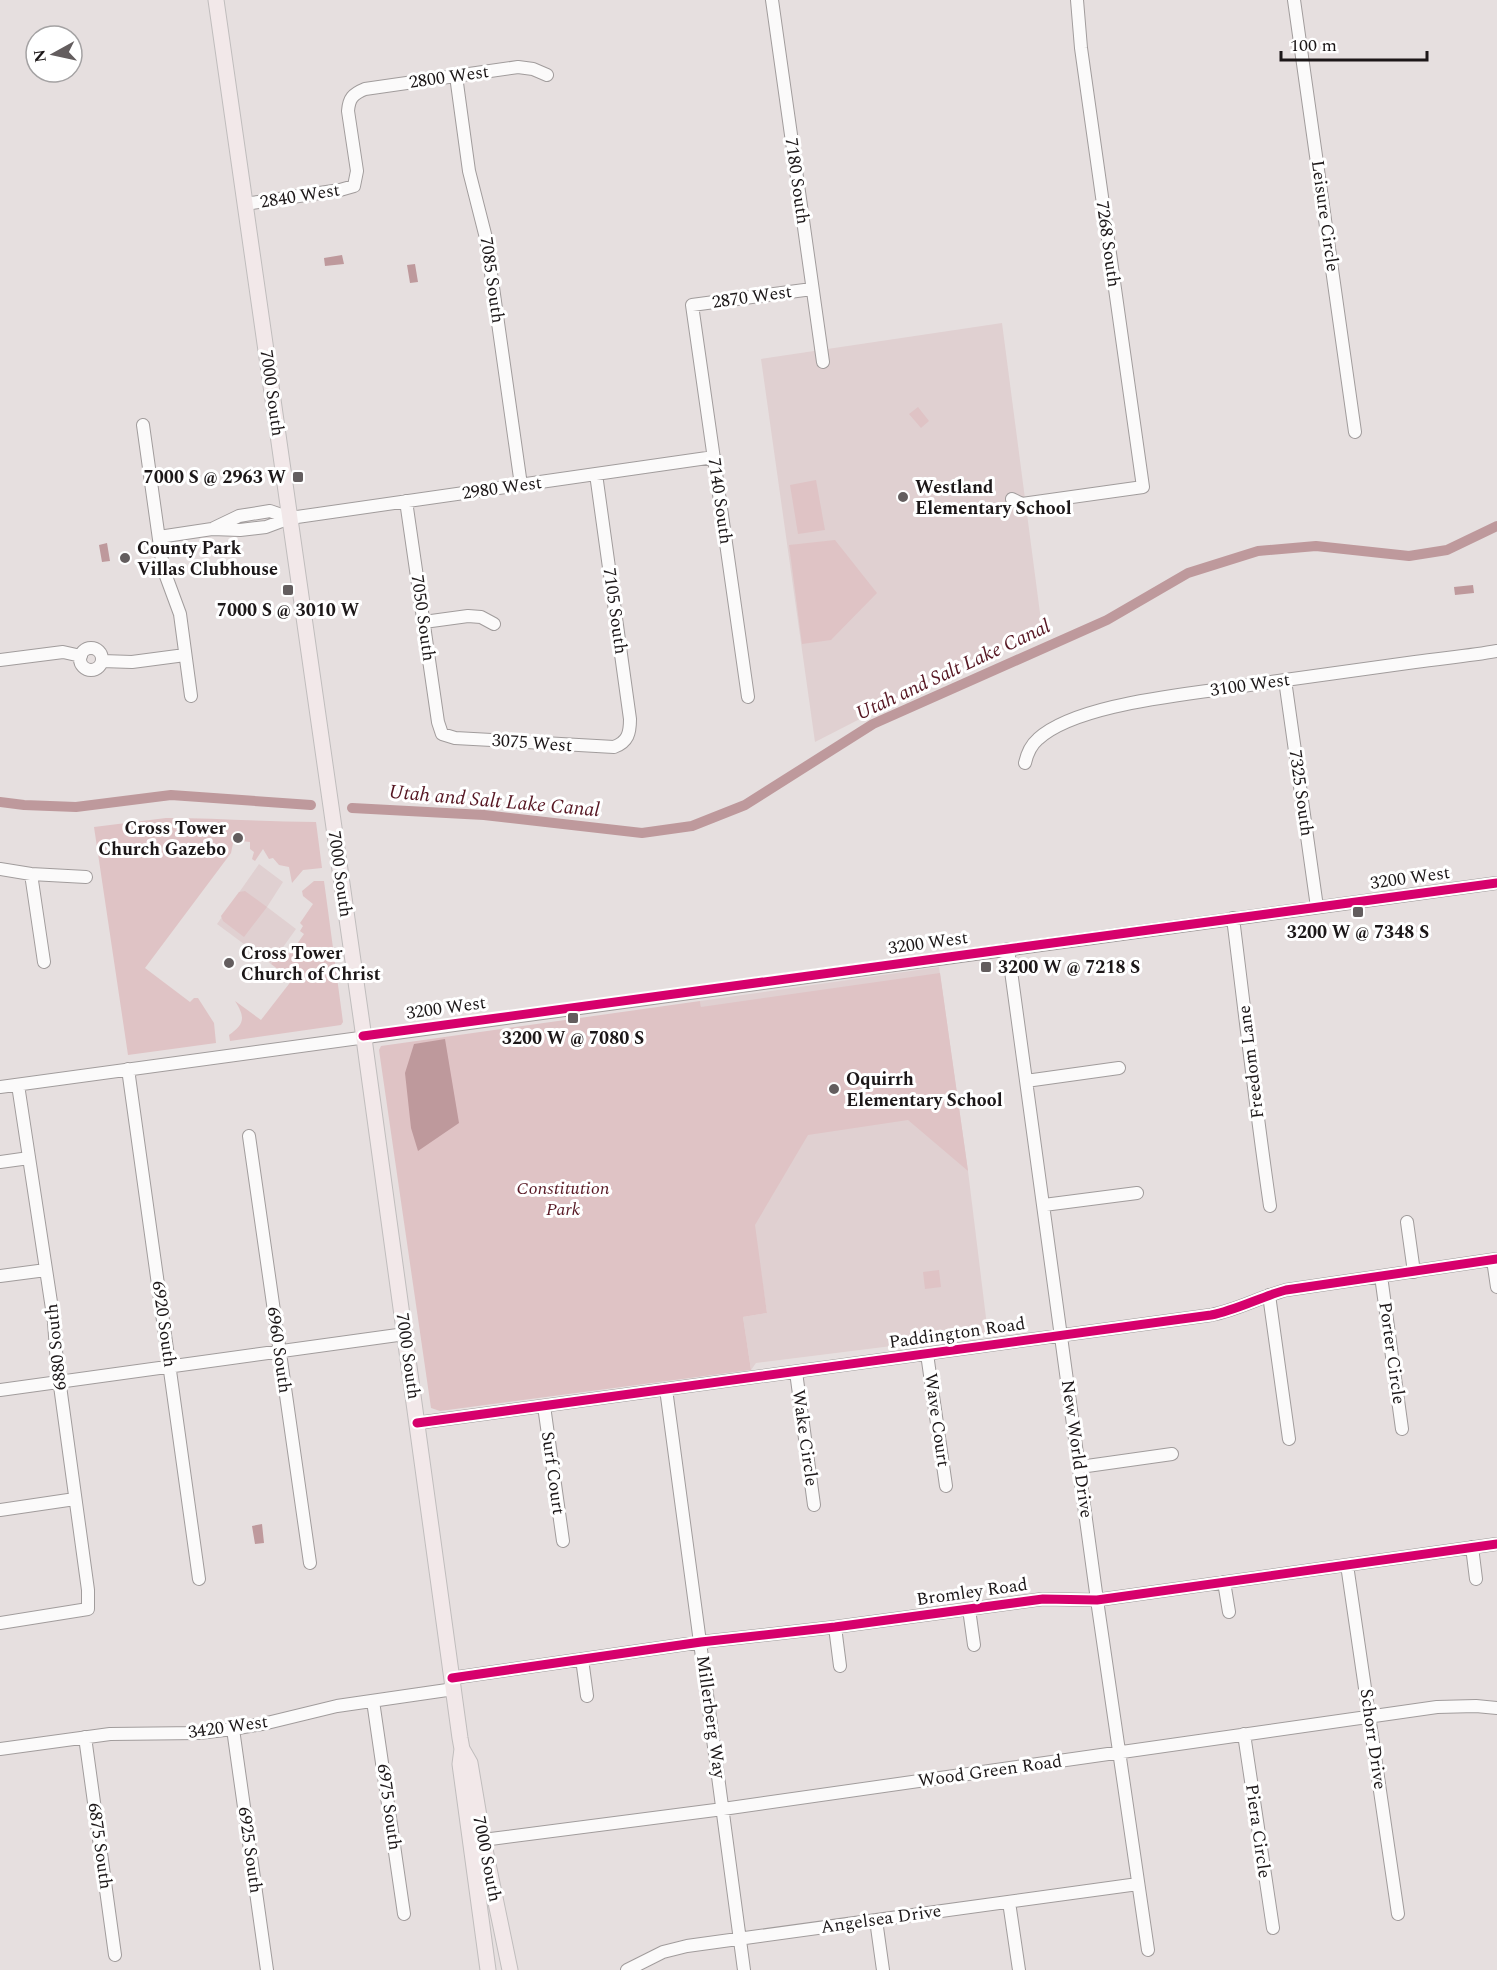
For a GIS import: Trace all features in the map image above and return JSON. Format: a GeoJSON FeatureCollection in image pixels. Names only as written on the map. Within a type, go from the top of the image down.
{"type":"FeatureCollection","features":[{"type":"Feature","properties":{"kind":"main road","name":"7000 South"},"geometry":{"type":"LineString","coordinates":[[216,0],[405,1334],[462,1749],[460,1764],[488,1970]]}},
{"type":"Feature","properties":{"kind":"main road","name":"7000 South"},"geometry":{"type":"LineString","coordinates":[[462,1749],[470,1763],[483,1840],[510,1970]]}},
{"type":"Feature","properties":{"kind":"street","name":"7180 South"},"geometry":{"type":"LineString","coordinates":[[771,0],[823,362]]}},
{"type":"Feature","properties":{"kind":"street","name":"7268 South"},"geometry":{"type":"LineString","coordinates":[[1012,499],[1022,504],[1143,487],[1083,60],[1077,0]]}},
{"type":"Feature","properties":{"kind":"street","name":"Leisure Circle"},"geometry":{"type":"LineString","coordinates":[[1294,0],[1355,432]]}},
{"type":"Feature","properties":{"kind":"street","name":"2800 West"},"geometry":{"type":"LineString","coordinates":[[354,186],[357,171],[348,111],[351,97],[365,89],[518,67],[533,69],[547,75]]}},
{"type":"Feature","properties":{"kind":"street","name":"7085 South"},"geometry":{"type":"LineString","coordinates":[[456,76],[470,171],[486,238],[521,485]]}},
{"type":"Feature","properties":{"kind":"street","name":"2840 West"},"geometry":{"type":"LineString","coordinates":[[245,204],[354,186]]}},
{"type":"Feature","properties":{"kind":"street","name":"2870 West"},"geometry":{"type":"LineString","coordinates":[[692,305],[812,289]]}},
{"type":"Feature","properties":{"kind":"street","name":"7140 South"},"geometry":{"type":"LineString","coordinates":[[692,305],[748,697]]}},
{"type":"Feature","properties":{"kind":"street"},"geometry":{"type":"LineString","coordinates":[[143,425],[163,568],[180,614],[191,696]]}},
{"type":"Feature","properties":{"kind":"street","name":"2980 West"},"geometry":{"type":"LineString","coordinates":[[159,537],[212,529],[239,516],[270,511],[290,518],[714,458]]}},
{"type":"Feature","properties":{"kind":"street","name":"7105 South"},"geometry":{"type":"LineString","coordinates":[[596,474],[630,719],[630,730],[622,744]]}},
{"type":"Feature","properties":{"kind":"street","name":"7050 South"},"geometry":{"type":"LineString","coordinates":[[406,501],[438,722],[442,734]]}},
{"type":"Feature","properties":{"kind":"street"},"geometry":{"type":"LineString","coordinates":[[424,622],[468,616],[482,617],[494,624]]}},
{"type":"Feature","properties":{"kind":"street","name":"3100 West"},"geometry":{"type":"LineString","coordinates":[[1025,763],[1029,751],[1038,739],[1061,725],[1090,714],[1155,698],[1497,651]]}},
{"type":"Feature","properties":{"kind":"street"},"geometry":{"type":"LineString","coordinates":[[0,660],[63,652],[81,656],[82,664],[90,669],[97,668],[102,661],[132,662],[185,655]]}},
{"type":"Feature","properties":{"kind":"street","name":"7325 South"},"geometry":{"type":"LineString","coordinates":[[1285,680],[1317,907]]}},
{"type":"Feature","properties":{"kind":"street","name":"3075 West"},"geometry":{"type":"LineString","coordinates":[[442,734],[455,738],[605,748],[622,744]]}},
{"type":"Feature","properties":{"kind":"street"},"geometry":{"type":"LineString","coordinates":[[0,869],[31,874],[86,877]]}},
{"type":"Feature","properties":{"kind":"street"},"geometry":{"type":"LineString","coordinates":[[31,874],[44,962]]}},
{"type":"Feature","properties":{"kind":"street","name":"3200 West"},"geometry":{"type":"LineString","coordinates":[[0,1087],[1497,883]]}},
{"type":"Feature","properties":{"kind":"street","name":"Freedom Lane"},"geometry":{"type":"LineString","coordinates":[[1233,918],[1270,1206]]}},
{"type":"Feature","properties":{"kind":"street","name":"New World Drive"},"geometry":{"type":"LineString","coordinates":[[1008,949],[1097,1600],[1148,1950]]}},
{"type":"Feature","properties":{"kind":"street"},"geometry":{"type":"LineString","coordinates":[[1026,1081],[1119,1068]]}},
{"type":"Feature","properties":{"kind":"street","name":"6920 South"},"geometry":{"type":"LineString","coordinates":[[128,1069],[199,1579]]}},
{"type":"Feature","properties":{"kind":"street","name":"6880 South"},"geometry":{"type":"LineString","coordinates":[[0,1623],[88,1609],[88,1590],[59,1382],[54,1322],[18,1085]]}},
{"type":"Feature","properties":{"kind":"street","name":"6960 South"},"geometry":{"type":"LineString","coordinates":[[249,1136],[310,1563]]}},
{"type":"Feature","properties":{"kind":"street"},"geometry":{"type":"LineString","coordinates":[[0,1162],[29,1158]]}},
{"type":"Feature","properties":{"kind":"street"},"geometry":{"type":"LineString","coordinates":[[1044,1205],[1137,1193]]}},
{"type":"Feature","properties":{"kind":"street"},"geometry":{"type":"LineString","coordinates":[[1407,1222],[1414,1272]]}},
{"type":"Feature","properties":{"kind":"street"},"geometry":{"type":"LineString","coordinates":[[1495,1260],[1497,1287]]}},
{"type":"Feature","properties":{"kind":"street","name":"Paddington Road"},"geometry":{"type":"LineString","coordinates":[[417,1423],[1211,1316],[1286,1290],[1495,1260]]}},
{"type":"Feature","properties":{"kind":"street"},"geometry":{"type":"LineString","coordinates":[[0,1276],[46,1270]]}},
{"type":"Feature","properties":{"kind":"street","name":"Porter Circle"},"geometry":{"type":"LineString","coordinates":[[1381,1276],[1402,1429]]}},
{"type":"Feature","properties":{"kind":"street"},"geometry":{"type":"LineString","coordinates":[[1269,1294],[1289,1439]]}},
{"type":"Feature","properties":{"kind":"street"},"geometry":{"type":"LineString","coordinates":[[0,1390],[405,1334]]}},
{"type":"Feature","properties":{"kind":"street","name":"Wave Court"},"geometry":{"type":"LineString","coordinates":[[927,1354],[946,1486]]}},
{"type":"Feature","properties":{"kind":"street","name":"Wake Circle"},"geometry":{"type":"LineString","coordinates":[[796,1372],[814,1505]]}},
{"type":"Feature","properties":{"kind":"street","name":"Millerberg Way"},"geometry":{"type":"LineString","coordinates":[[666,1389],[744,1970]]}},
{"type":"Feature","properties":{"kind":"street","name":"Surf Court"},"geometry":{"type":"LineString","coordinates":[[544,1406],[562,1541]]}},
{"type":"Feature","properties":{"kind":"street"},"geometry":{"type":"LineString","coordinates":[[1080,1467],[1172,1454]]}},
{"type":"Feature","properties":{"kind":"street"},"geometry":{"type":"LineString","coordinates":[[0,1510],[75,1499]]}},
{"type":"Feature","properties":{"kind":"street","name":"Bromley Road"},"geometry":{"type":"LineString","coordinates":[[453,1683],[582,1659],[701,1642],[835,1628],[1042,1599],[1097,1600],[1497,1544]]}},
{"type":"Feature","properties":{"kind":"street"},"geometry":{"type":"LineString","coordinates":[[1472,1547],[1476,1579]]}},
{"type":"Feature","properties":{"kind":"street","name":"Schorr Drive"},"geometry":{"type":"LineString","coordinates":[[1347,1565],[1398,1914]]}},
{"type":"Feature","properties":{"kind":"street"},"geometry":{"type":"LineString","coordinates":[[1224,1582],[1229,1612]]}},
{"type":"Feature","properties":{"kind":"street"},"geometry":{"type":"LineString","coordinates":[[969,1609],[975,1645]]}},
{"type":"Feature","properties":{"kind":"street"},"geometry":{"type":"LineString","coordinates":[[835,1628],[840,1666]]}},
{"type":"Feature","properties":{"kind":"street"},"geometry":{"type":"LineString","coordinates":[[582,1659],[588,1696]]}},
{"type":"Feature","properties":{"kind":"street","name":"3420 West"},"geometry":{"type":"LineString","coordinates":[[0,1749],[110,1734],[199,1733],[233,1730],[453,1683]]}},
{"type":"Feature","properties":{"kind":"street","name":"6975 South"},"geometry":{"type":"LineString","coordinates":[[373,1701],[404,1914]]}},
{"type":"Feature","properties":{"kind":"street","name":"Wood Green Road"},"geometry":{"type":"LineString","coordinates":[[483,1840],[723,1809],[1446,1706],[1476,1706],[1497,1710]]}},
{"type":"Feature","properties":{"kind":"street","name":"6925 South"},"geometry":{"type":"LineString","coordinates":[[233,1730],[267,1970]]}},
{"type":"Feature","properties":{"kind":"street","name":"Piera Circle"},"geometry":{"type":"LineString","coordinates":[[1244,1734],[1273,1928]]}},
{"type":"Feature","properties":{"kind":"street","name":"6875 South"},"geometry":{"type":"LineString","coordinates":[[85,1737],[115,1955]]}},
{"type":"Feature","properties":{"kind":"street","name":"Angelsea Drive"},"geometry":{"type":"LineString","coordinates":[[627,1970],[646,1959],[676,1948],[1138,1884]]}},
{"type":"Feature","properties":{"kind":"street"},"geometry":{"type":"LineString","coordinates":[[1009,1902],[1019,1970]]}},
{"type":"Feature","properties":{"kind":"street"},"geometry":{"type":"LineString","coordinates":[[876,1920],[883,1970]]}},
{"type":"Feature","properties":{"kind":"shaded area"},"geometry":{"type":"Polygon","coordinates":[[[342,255],[344,264],[325,266],[324,258],[342,255]]]}},
{"type":"Feature","properties":{"kind":"shaded area"},"geometry":{"type":"Polygon","coordinates":[[[415,264],[418,282],[410,283],[407,265],[415,264]]]}},
{"type":"Feature","properties":{"kind":"shaded area","name":"Westland Elementary School"},"geometry":{"type":"Polygon","coordinates":[[[1002,323],[1043,636],[969,663],[815,742],[761,359],[1002,323]]]}},
{"type":"Feature","properties":{"kind":"shaded area"},"geometry":{"type":"Polygon","coordinates":[[[107,543],[110,561],[102,562],[99,545],[107,543]]]}},
{"type":"Feature","properties":{"kind":"shaded area"},"geometry":{"type":"Polygon","coordinates":[[[1473,585],[1474,593],[1455,595],[1454,587],[1473,585]]]}},
{"type":"Feature","properties":{"kind":"shaded area"},"geometry":{"type":"Polygon","coordinates":[[[259,864],[283,882],[267,907],[296,929],[271,964],[217,924],[259,864]]]}},
{"type":"Feature","properties":{"kind":"shaded area","name":"Oquirrh Elementary School"},"geometry":{"type":"Polygon","coordinates":[[[939,967],[988,1334],[756,1363],[751,1370],[743,1317],[767,1313],[760,1266],[736,1270],[700,1001],[939,967]]]}},
{"type":"Feature","properties":{"kind":"shaded area"},"geometry":{"type":"Polygon","coordinates":[[[445,1039],[459,1123],[418,1151],[411,1128],[405,1073],[414,1044],[445,1039]]]}},
{"type":"Feature","properties":{"kind":"shaded area"},"geometry":{"type":"Polygon","coordinates":[[[262,1524],[264,1543],[255,1544],[252,1526],[262,1524]]]}},
{"type":"Feature","properties":{"kind":"green space"},"geometry":{"type":"Polygon","coordinates":[[[918,407],[929,421],[921,428],[909,414],[918,407]]]}},
{"type":"Feature","properties":{"kind":"green space"},"geometry":{"type":"Polygon","coordinates":[[[816,480],[825,530],[798,534],[790,485],[816,480]]]}},
{"type":"Feature","properties":{"kind":"green space"},"geometry":{"type":"Polygon","coordinates":[[[835,540],[877,593],[831,640],[802,644],[789,545],[835,540]]]}},
{"type":"Feature","properties":{"kind":"green space"},"geometry":{"type":"Polygon","coordinates":[[[166,818],[316,822],[322,868],[303,870],[292,883],[289,867],[279,865],[273,858],[269,859],[263,849],[255,861],[252,859],[254,852],[250,849],[250,842],[241,841],[241,834],[235,834],[231,853],[145,968],[190,1002],[198,998],[214,1023],[216,1043],[128,1055],[94,827],[166,818]]]}},
{"type":"Feature","properties":{"kind":"green space"},"geometry":{"type":"Polygon","coordinates":[[[314,881],[324,881],[343,1022],[341,1025],[230,1041],[229,1035],[242,1020],[241,1012],[235,1001],[261,1020],[292,980],[271,964],[282,948],[290,954],[304,934],[300,931],[303,926],[300,923],[313,904],[303,896],[302,891],[314,881]]]}},
{"type":"Feature","properties":{"kind":"green space"},"geometry":{"type":"Polygon","coordinates":[[[245,891],[267,907],[244,937],[223,921],[221,916],[239,892],[245,891]]]}},
{"type":"Feature","properties":{"kind":"green space","name":"Constitution Park"},"geometry":{"type":"Polygon","coordinates":[[[940,973],[968,1171],[908,1120],[808,1135],[755,1225],[767,1313],[743,1317],[751,1370],[440,1411],[431,1408],[379,1050],[381,1046],[700,1001],[701,1007],[940,973]]]}},
{"type":"Feature","properties":{"kind":"green space"},"geometry":{"type":"Polygon","coordinates":[[[939,1270],[941,1287],[925,1289],[923,1272],[939,1270]]]}},
{"type":"Feature","properties":{"kind":"waterway","name":"Utah and Salt Lake Canal"},"geometry":{"type":"LineString","coordinates":[[352,808],[484,815],[642,833],[692,826],[745,805],[873,724],[1107,620],[1188,573],[1258,551],[1316,546],[1409,556],[1447,550],[1497,526]]}},
{"type":"Feature","properties":{"kind":"waterway","name":"Utah and Salt Lake Canal"},"geometry":{"type":"LineString","coordinates":[[0,802],[76,807],[171,795],[311,805]]}},
{"type":"Feature","properties":{"kind":"cycle path"},"geometry":{"type":"LineString","coordinates":[[363,1036],[1497,883]]}},
{"type":"Feature","properties":{"kind":"cycle path"},"geometry":{"type":"LineString","coordinates":[[417,1423],[1211,1315],[1286,1290],[1497,1259]]}},
{"type":"Feature","properties":{"kind":"cycle path"},"geometry":{"type":"LineString","coordinates":[[452,1678],[701,1642],[835,1627],[1043,1599],[1097,1600],[1497,1544]]}},
{"type":"Feature","properties":{"kind":"place","name":"7000 S @ 2963 W"},"geometry":{"type":"Point","coordinates":[298,477]}},
{"type":"Feature","properties":{"kind":"place","name":"Westland Elementary School"},"geometry":{"type":"Point","coordinates":[903,497]}},
{"type":"Feature","properties":{"kind":"place","name":"County Park Villas Clubhouse"},"geometry":{"type":"Point","coordinates":[125,558]}},
{"type":"Feature","properties":{"kind":"place","name":"7000 S @ 3010 W"},"geometry":{"type":"Point","coordinates":[288,590]}},
{"type":"Feature","properties":{"kind":"place","name":"Cross Tower Church Gazebo"},"geometry":{"type":"Point","coordinates":[238,838]}},
{"type":"Feature","properties":{"kind":"place","name":"3200 W @ 7348 S"},"geometry":{"type":"Point","coordinates":[1358,912]}},
{"type":"Feature","properties":{"kind":"place","name":"Cross Tower Church of Christ"},"geometry":{"type":"Point","coordinates":[229,963]}},
{"type":"Feature","properties":{"kind":"place","name":"3200 W @ 7218 S"},"geometry":{"type":"Point","coordinates":[986,967]}},
{"type":"Feature","properties":{"kind":"place","name":"3200 W @ 7080 S"},"geometry":{"type":"Point","coordinates":[573,1018]}},
{"type":"Feature","properties":{"kind":"place","name":"Oquirrh Elementary School"},"geometry":{"type":"Point","coordinates":[834,1089]}}]}
